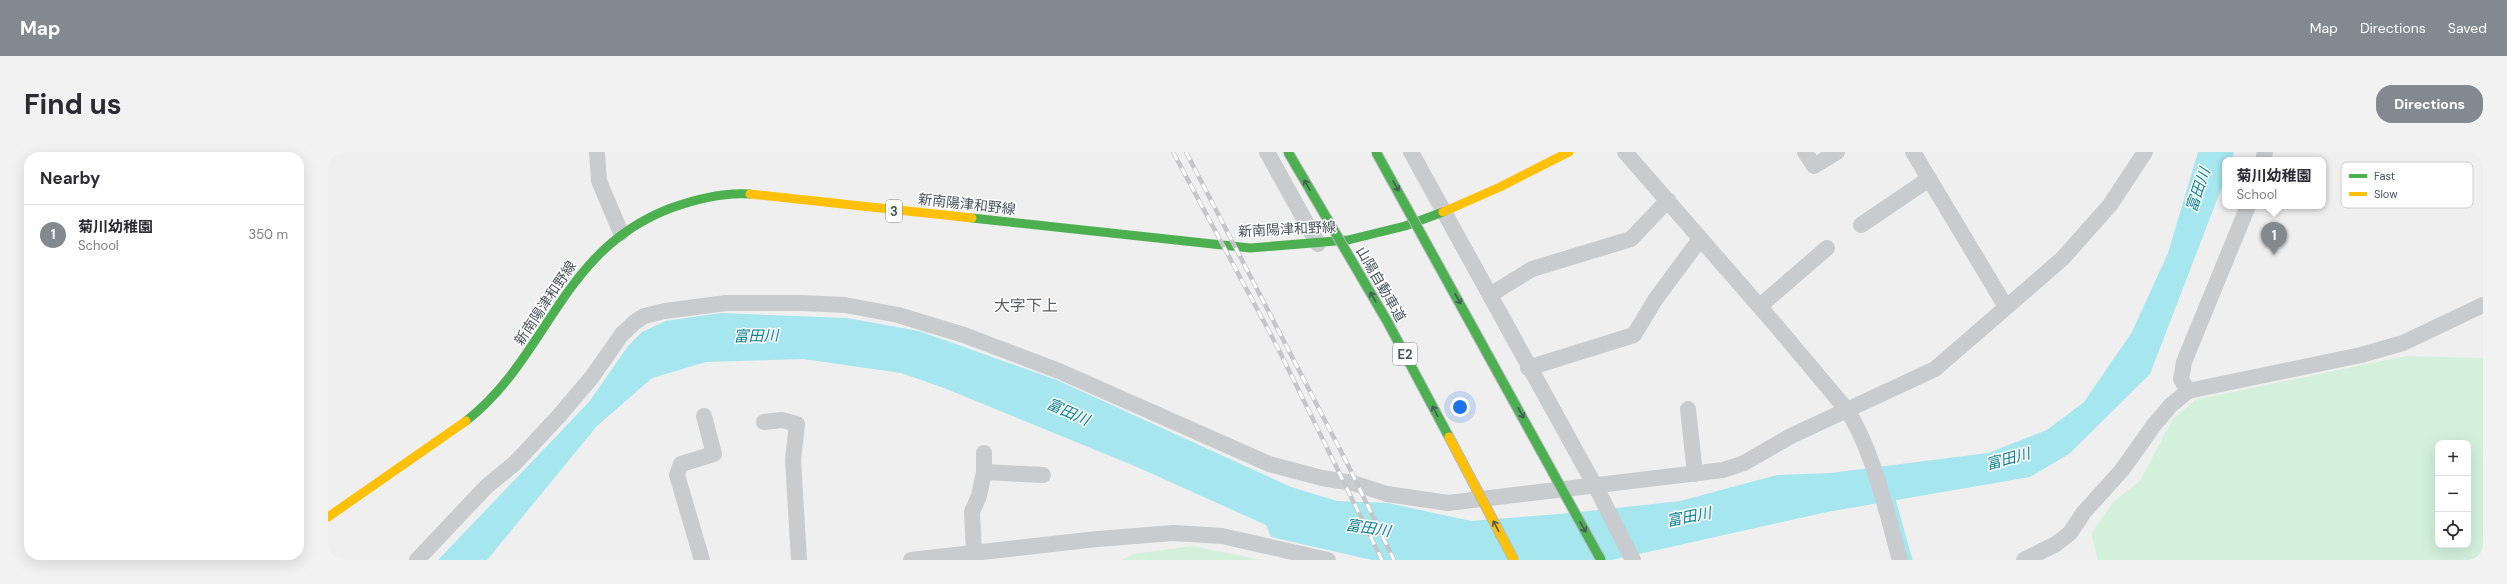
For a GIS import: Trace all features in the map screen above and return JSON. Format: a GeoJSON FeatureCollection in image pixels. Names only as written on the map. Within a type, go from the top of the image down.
{"type":"FeatureCollection","features":[{"type":"Feature","properties":{"kind":"main road","name":"山陽自動車道"},"geometry":{"type":"LineString","coordinates":[[1288,152],[1387,321],[1514,560]]}},
{"type":"Feature","properties":{"kind":"main road"},"geometry":{"type":"LineString","coordinates":[[1376,152],[1601,560]]}},
{"type":"Feature","properties":{"kind":"main road","name":"新南陽津和野線"},"geometry":{"type":"LineString","coordinates":[[328,517],[381,481],[482,407],[512,376],[574,281],[621,233],[649,217],[681,204],[729,194],[768,196],[1250,248],[1318,244],[1378,234],[1444,213],[1569,152]]}},
{"type":"Feature","properties":{"kind":"street"},"geometry":{"type":"LineString","coordinates":[[597,152],[600,181],[615,224],[621,233]]}},
{"type":"Feature","properties":{"kind":"street"},"geometry":{"type":"LineString","coordinates":[[1267,152],[1318,244]]}},
{"type":"Feature","properties":{"kind":"street"},"geometry":{"type":"LineString","coordinates":[[1411,152],[1528,368],[1596,489],[1633,560]]}},
{"type":"Feature","properties":{"kind":"street"},"geometry":{"type":"LineString","coordinates":[[1625,152],[1635,166],[1668,200],[1700,239],[1760,306],[1847,410],[1856,424],[1868,457],[1886,510],[1900,560]]}},
{"type":"Feature","properties":{"kind":"street"},"geometry":{"type":"LineString","coordinates":[[1805,152],[1814,166],[1837,152]]}},
{"type":"Feature","properties":{"kind":"street"},"geometry":{"type":"LineString","coordinates":[[1913,152],[2006,307]]}},
{"type":"Feature","properties":{"kind":"street"},"geometry":{"type":"LineString","coordinates":[[417,560],[486,487],[515,463],[558,417],[592,378],[622,334],[635,322],[644,316],[665,310],[726,303],[801,303],[846,305],[898,315],[964,335],[1059,371],[1269,464],[1322,478],[1353,483],[1387,494],[1448,503],[1596,489],[1723,470],[1744,463],[1791,436],[1935,369],[2067,254],[2110,205],[2145,152]]}},
{"type":"Feature","properties":{"kind":"street"},"geometry":{"type":"LineString","coordinates":[[1861,225],[1929,179]]}},
{"type":"Feature","properties":{"kind":"street"},"geometry":{"type":"LineString","coordinates":[[1490,296],[1532,269],[1631,239],[1668,200]]}},
{"type":"Feature","properties":{"kind":"street"},"geometry":{"type":"LineString","coordinates":[[2188,391],[2181,379],[2184,362],[2247,209]]}},
{"type":"Feature","properties":{"kind":"street"},"geometry":{"type":"LineString","coordinates":[[1528,368],[1634,335],[1655,300],[1700,239]]}},
{"type":"Feature","properties":{"kind":"street"},"geometry":{"type":"LineString","coordinates":[[1760,306],[1827,248]]}},
{"type":"Feature","properties":{"kind":"street"},"geometry":{"type":"LineString","coordinates":[[2024,560],[2056,544],[2070,533],[2084,512],[2122,470],[2154,425],[2171,405],[2188,391],[2361,355],[2403,343],[2483,305]]}},
{"type":"Feature","properties":{"kind":"street"},"geometry":{"type":"LineString","coordinates":[[1688,408],[1695,474]]}},
{"type":"Feature","properties":{"kind":"street"},"geometry":{"type":"LineString","coordinates":[[702,560],[676,475],[681,464],[714,454],[704,416]]}},
{"type":"Feature","properties":{"kind":"street"},"geometry":{"type":"LineString","coordinates":[[764,422],[782,420],[797,424],[793,460],[799,560]]}},
{"type":"Feature","properties":{"kind":"street"},"geometry":{"type":"LineString","coordinates":[[974,553],[972,512],[979,496],[984,472],[984,452]]}},
{"type":"Feature","properties":{"kind":"street"},"geometry":{"type":"LineString","coordinates":[[984,472],[1043,475]]}},
{"type":"Feature","properties":{"kind":"street"},"geometry":{"type":"LineString","coordinates":[[911,560],[1174,533],[1222,536],[1328,560]]}},
{"type":"Feature","properties":{"kind":"green space"},"geometry":{"type":"Polygon","coordinates":[[[2406,356],[2483,358],[2483,560],[2098,560],[2091,534],[2112,503],[2140,481],[2172,420],[2195,400],[2406,356]]]}},
{"type":"Feature","properties":{"kind":"green space"},"geometry":{"type":"Polygon","coordinates":[[[1192,546],[1262,560],[1122,560],[1133,554],[1192,546]]]}},
{"type":"Feature","properties":{"kind":"water","name":"富田川"},"geometry":{"type":"Polygon","coordinates":[[[2198,152],[2234,152],[2233,157],[2222,157],[2222,187],[2150,374],[2069,454],[2030,477],[1827,512],[1612,560],[1372,560],[1271,537],[1266,525],[1137,467],[944,388],[901,373],[803,359],[706,362],[652,378],[597,426],[487,560],[438,560],[589,402],[628,346],[642,332],[666,321],[720,313],[847,318],[919,331],[1057,380],[1291,487],[1337,501],[1388,503],[1471,521],[1571,513],[1680,501],[1777,475],[1830,473],[1988,453],[2047,430],[2084,402],[2132,332],[2168,253],[2198,152]]]}},
{"type":"Feature","properties":{"kind":"waterway"},"geometry":{"type":"LineString","coordinates":[[1892,496],[1910,560]]}},
{"type":"Feature","properties":{"kind":"railway"},"geometry":{"type":"LineString","coordinates":[[1173,152],[1278,348],[1382,560]]}},
{"type":"Feature","properties":{"kind":"railway"},"geometry":{"type":"LineString","coordinates":[[1186,152],[1347,463],[1394,560]]}},
{"type":"Feature","properties":{"kind":"traffic: fast"},"geometry":{"type":"LineString","coordinates":[[1288,152],[1387,321],[1449,437]]}},
{"type":"Feature","properties":{"kind":"traffic: fast"},"geometry":{"type":"LineString","coordinates":[[1376,152],[1601,560]]}},
{"type":"Feature","properties":{"kind":"traffic: fast"},"geometry":{"type":"LineString","coordinates":[[466,421],[494,395],[518,366],[580,276],[604,250],[634,227],[671,208],[720,195],[750,194]]}},
{"type":"Feature","properties":{"kind":"traffic: fast"},"geometry":{"type":"LineString","coordinates":[[972,218],[1250,248],[1348,240],[1405,226],[1443,212]]}},
{"type":"Feature","properties":{"kind":"traffic: slow"},"geometry":{"type":"LineString","coordinates":[[1443,212],[1500,187],[1569,152]]}},
{"type":"Feature","properties":{"kind":"traffic: slow"},"geometry":{"type":"LineString","coordinates":[[750,194],[972,218]]}},
{"type":"Feature","properties":{"kind":"traffic: slow"},"geometry":{"type":"LineString","coordinates":[[328,517],[466,421]]}},
{"type":"Feature","properties":{"kind":"traffic: slow"},"geometry":{"type":"LineString","coordinates":[[1449,437],[1514,560]]}},
{"type":"Feature","properties":{"kind":"place","name":"菊川幼稚園"},"geometry":{"type":"Point","coordinates":[2274,255]}},
{"type":"Feature","properties":{"kind":"district","name":"大字下上"},"geometry":{"type":"Point","coordinates":[1026,305]}}]}
